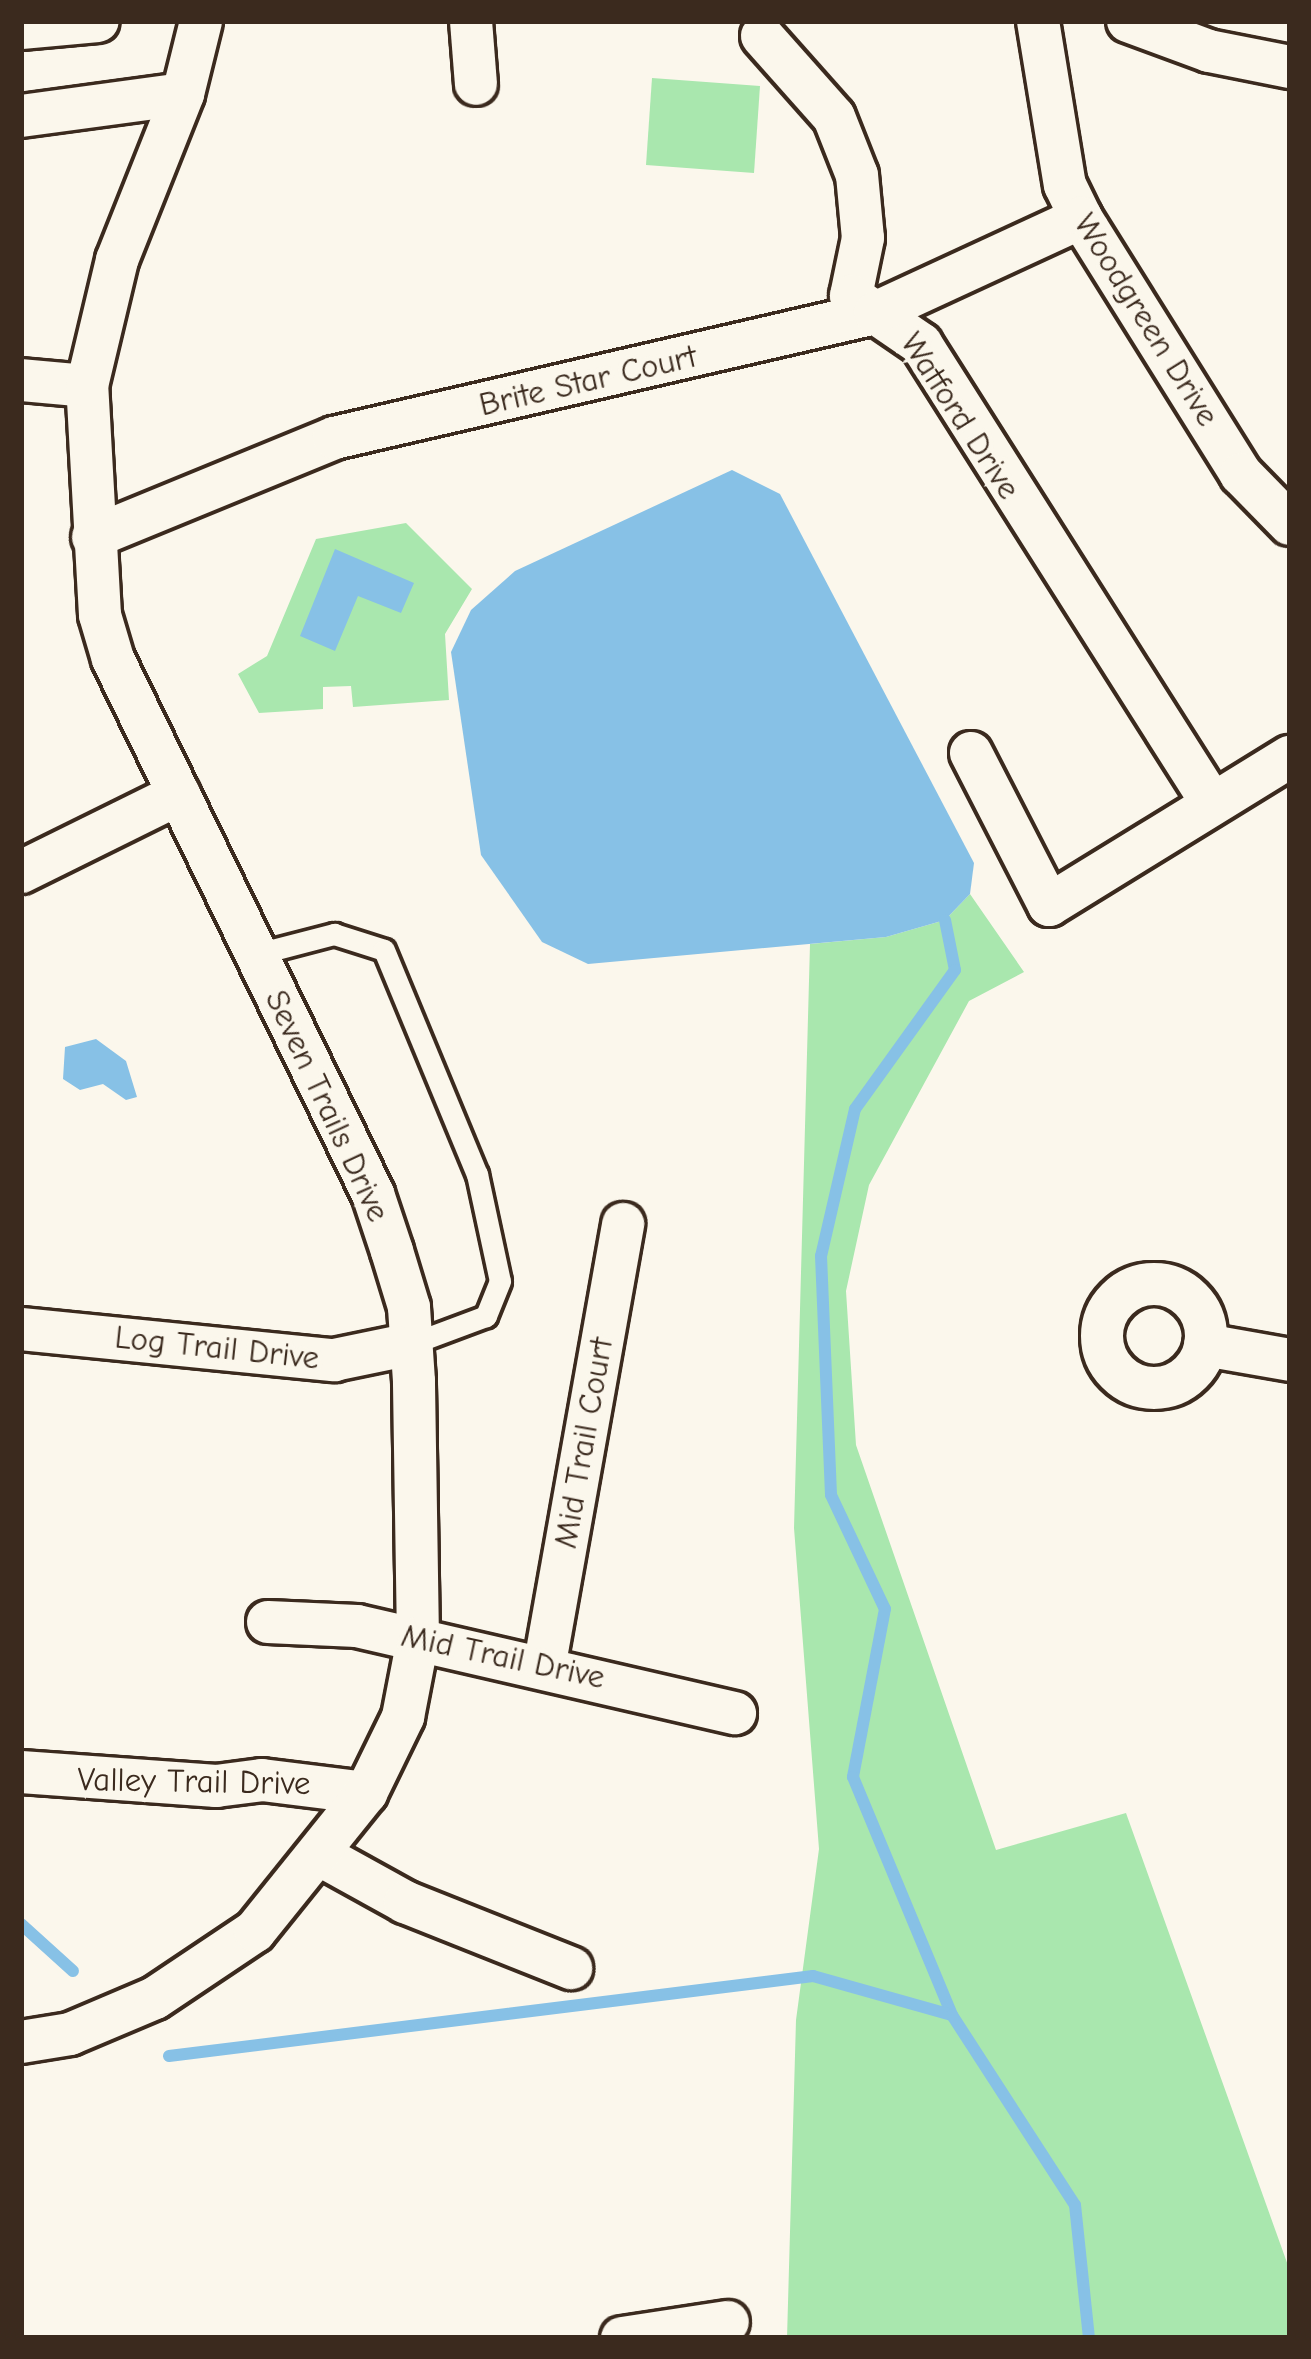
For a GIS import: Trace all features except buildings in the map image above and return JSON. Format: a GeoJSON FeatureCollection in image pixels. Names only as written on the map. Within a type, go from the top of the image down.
{"type":"FeatureCollection","features":[{"type":"Feature","properties":{"kind":"street"},"geometry":{"type":"LineString","coordinates":[[21,28],[98,21]]}},
{"type":"Feature","properties":{"kind":"street","name":"Seven Trails Drive"},"geometry":{"type":"LineString","coordinates":[[21,2042],[70,2034],[155,1998],[255,1931],[322,1856],[366,1793],[403,1717],[418,1639],[409,1307],[373,1194],[113,659],[93,537],[87,386],[117,260],[183,94],[201,21]]}},
{"type":"Feature","properties":{"kind":"street"},"geometry":{"type":"LineString","coordinates":[[471,21],[476,84]]}},
{"type":"Feature","properties":{"kind":"street","name":"Woodgreen Drive"},"geometry":{"type":"LineString","coordinates":[[1038,21],[1065,185],[1081,218],[1241,474],[1290,524]]}},
{"type":"Feature","properties":{"kind":"street"},"geometry":{"type":"LineString","coordinates":[[1128,21],[1209,51],[1290,67]]}},
{"type":"Feature","properties":{"kind":"street","name":"Watford Drive"},"geometry":{"type":"LineString","coordinates":[[762,36],[834,117],[856,175],[863,238],[851,296],[921,344],[1210,800]]}},
{"type":"Feature","properties":{"kind":"street"},"geometry":{"type":"LineString","coordinates":[[21,116],[183,94]]}},
{"type":"Feature","properties":{"kind":"street","name":"Brite Star Court"},"geometry":{"type":"LineString","coordinates":[[93,537],[334,438],[875,313],[1081,218]]}},
{"type":"Feature","properties":{"kind":"street"},"geometry":{"type":"LineString","coordinates":[[21,380],[87,386]]}},
{"type":"Feature","properties":{"kind":"street"},"geometry":{"type":"LineString","coordinates":[[971,753],[1049,905],[1210,800],[1251,787],[1290,757]]}},
{"type":"Feature","properties":{"kind":"street"},"geometry":{"type":"LineString","coordinates":[[21,872],[179,794]]}},
{"type":"Feature","properties":{"kind":"street","name":"Mid Trail Court"},"geometry":{"type":"LineString","coordinates":[[545,1663],[623,1224]]}},
{"type":"Feature","properties":{"kind":"street","name":"Log Trail Drive"},"geometry":{"type":"LineString","coordinates":[[21,1329],[334,1360],[411,1344]]}},
{"type":"Feature","properties":{"kind":"street"},"geometry":{"type":"LineString","coordinates":[[1205,1345],[1290,1360]]}},
{"type":"Feature","properties":{"kind":"street","name":"Mid Trail Drive"},"geometry":{"type":"LineString","coordinates":[[268,1622],[358,1626],[545,1663],[735,1713]]}},
{"type":"Feature","properties":{"kind":"street","name":"Valley Trail Drive"},"geometry":{"type":"LineString","coordinates":[[21,1772],[216,1786],[280,1781],[366,1793]]}},
{"type":"Feature","properties":{"kind":"street"},"geometry":{"type":"LineString","coordinates":[[322,1856],[405,1902],[571,1968]]}},
{"type":"Feature","properties":{"kind":"street"},"geometry":{"type":"LineString","coordinates":[[622,2338],[728,2322]]}},
{"type":"Feature","properties":{"kind":"lane"},"geometry":{"type":"LineString","coordinates":[[257,954],[334,934],[384,950],[477,1174],[500,1281],[486,1316],[411,1344]]}},
{"type":"Feature","properties":{"kind":"green space"},"geometry":{"type":"Polygon","coordinates":[[[652,78],[760,86],[754,173],[646,165],[652,78]]]}},
{"type":"Feature","properties":{"kind":"green space"},"geometry":{"type":"Polygon","coordinates":[[[406,523],[472,589],[445,634],[449,700],[353,707],[351,686],[323,687],[323,709],[259,713],[238,674],[267,656],[316,539],[406,523]]]}},
{"type":"Feature","properties":{"kind":"green space"},"geometry":{"type":"Polygon","coordinates":[[[970,894],[1024,972],[969,1001],[869,1185],[846,1291],[856,1445],[996,1850],[1126,1813],[1290,2271],[1290,2338],[787,2338],[796,2020],[819,1849],[794,1528],[810,944],[886,937],[945,920],[970,894]]]}},
{"type":"Feature","properties":{"kind":"water"},"geometry":{"type":"Polygon","coordinates":[[[732,470],[780,494],[974,863],[970,894],[945,920],[886,937],[588,964],[542,942],[481,855],[451,652],[471,610],[515,571],[732,470]]]}},
{"type":"Feature","properties":{"kind":"water"},"geometry":{"type":"Polygon","coordinates":[[[335,549],[414,583],[401,613],[358,596],[335,651],[300,636],[335,549]]]}},
{"type":"Feature","properties":{"kind":"water"},"geometry":{"type":"Polygon","coordinates":[[[96,1039],[126,1061],[137,1097],[126,1100],[103,1084],[80,1090],[63,1079],[65,1047],[96,1039]]]}},
{"type":"Feature","properties":{"kind":"waterway"},"geometry":{"type":"LineString","coordinates":[[945,920],[955,970],[855,1109],[821,1256],[831,1495],[885,1609],[853,1777],[952,2015]]}},
{"type":"Feature","properties":{"kind":"waterway"},"geometry":{"type":"LineString","coordinates":[[21,1924],[73,1971]]}},
{"type":"Feature","properties":{"kind":"waterway"},"geometry":{"type":"LineString","coordinates":[[169,2056],[813,1976],[952,2015],[1075,2205],[1089,2338]]}}]}
